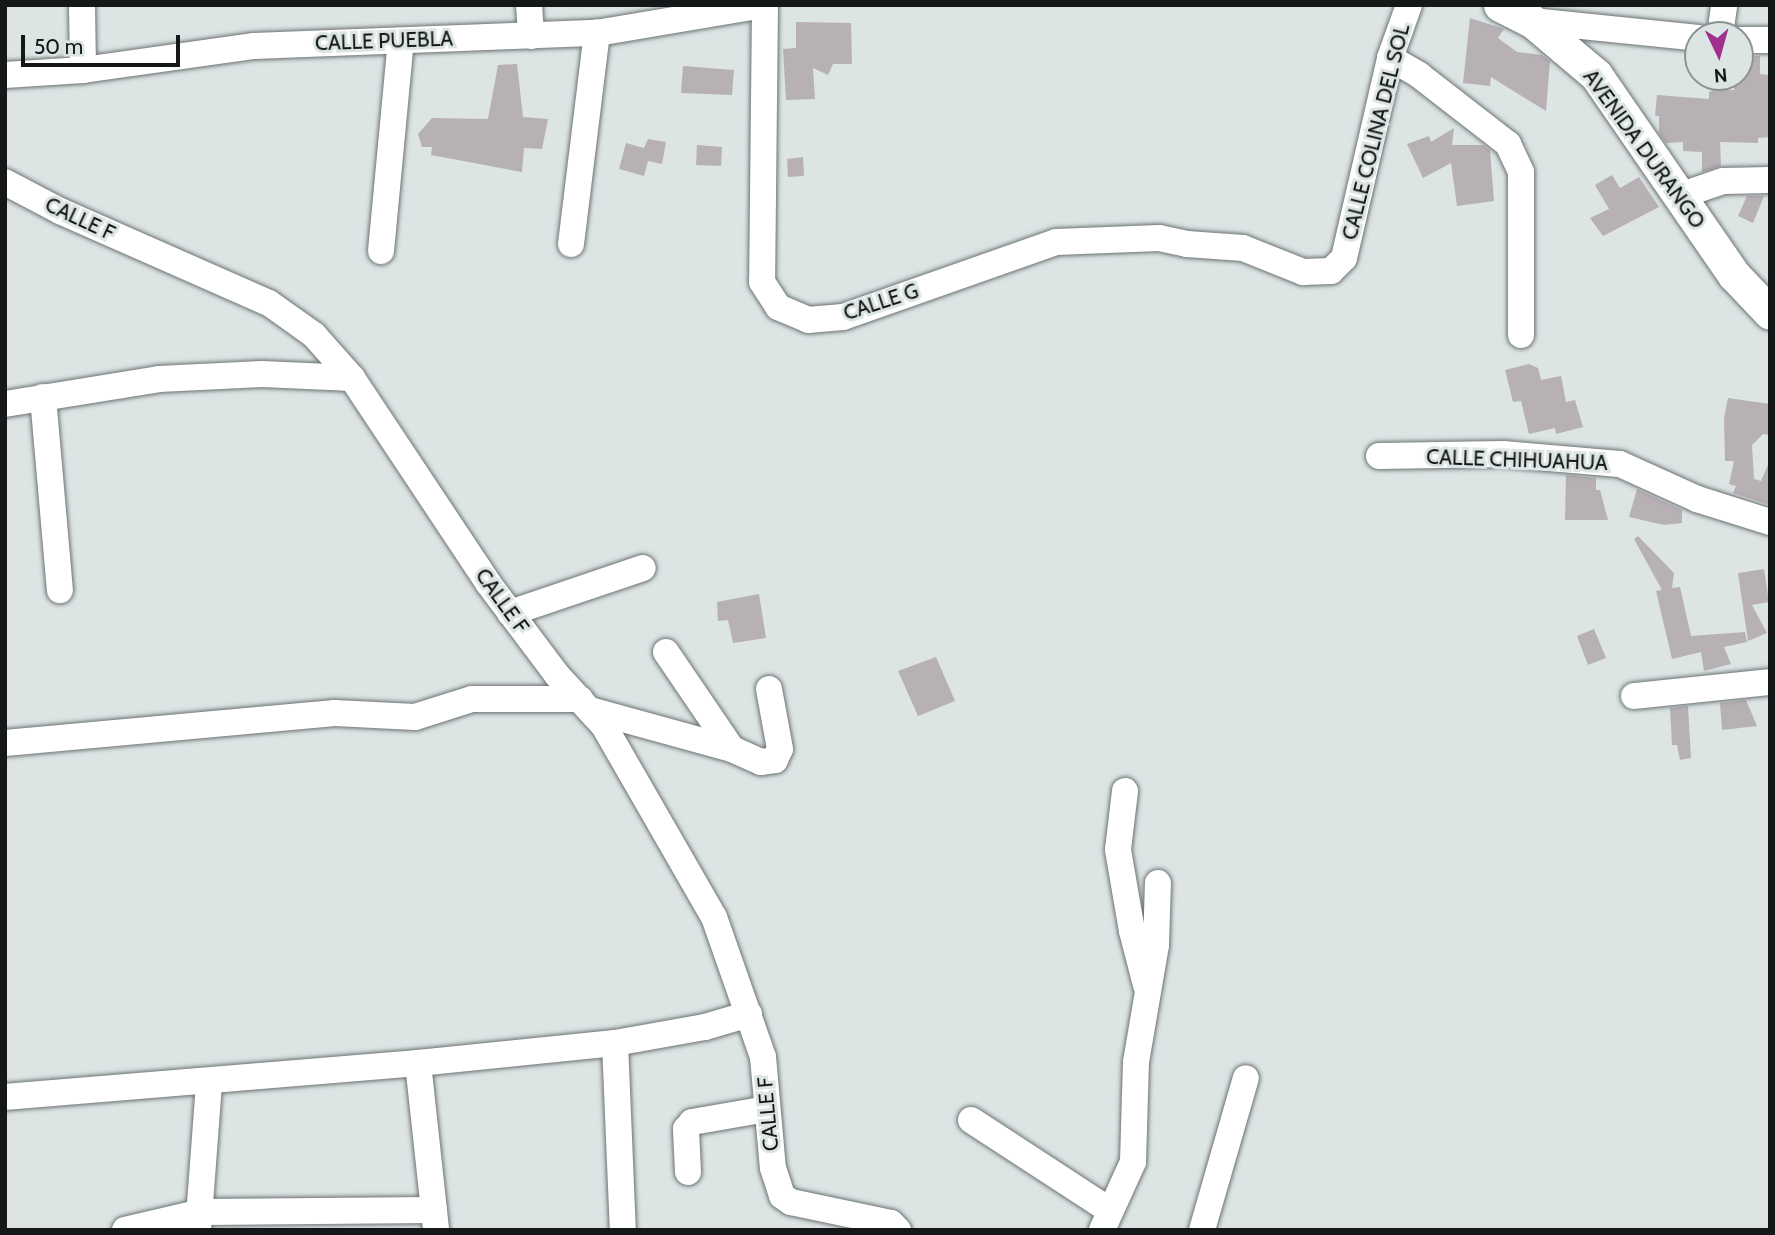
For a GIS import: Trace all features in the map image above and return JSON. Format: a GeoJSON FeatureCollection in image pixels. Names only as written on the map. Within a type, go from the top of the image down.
{"type":"FeatureCollection","features":[{"type":"Feature","properties":{"kind":"main road","name":"AVENIDA DURANGO"},"geometry":{"type":"LineString","coordinates":[[1500,5],[1532,21],[1596,75],[1734,275],[1767,307]]}},
{"type":"Feature","properties":{"kind":"street"},"geometry":{"type":"LineString","coordinates":[[82,5],[83,70]]}},
{"type":"Feature","properties":{"kind":"street"},"geometry":{"type":"LineString","coordinates":[[529,5],[531,36]]}},
{"type":"Feature","properties":{"kind":"street","name":"CALLE PUEBLA"},"geometry":{"type":"LineString","coordinates":[[5,75],[83,70],[254,46],[597,33],[764,5]]}},
{"type":"Feature","properties":{"kind":"street","name":"CALLE G"},"geometry":{"type":"LineString","coordinates":[[764,5],[762,282],[778,307],[808,320],[842,317],[1056,242],[1159,238],[1187,244],[1243,248],[1316,274],[1331,271],[1344,258]]}},
{"type":"Feature","properties":{"kind":"street","name":"CALLE COLINA DEL SOL"},"geometry":{"type":"LineString","coordinates":[[1344,258],[1390,58],[1409,5]]}},
{"type":"Feature","properties":{"kind":"street"},"geometry":{"type":"LineString","coordinates":[[1532,21],[1684,37]]}},
{"type":"Feature","properties":{"kind":"street"},"geometry":{"type":"LineString","coordinates":[[571,244],[597,33]]}},
{"type":"Feature","properties":{"kind":"street"},"geometry":{"type":"LineString","coordinates":[[381,251],[401,41]]}},
{"type":"Feature","properties":{"kind":"street"},"geometry":{"type":"LineString","coordinates":[[1390,58],[1419,75],[1508,144],[1521,172],[1521,335]]}},
{"type":"Feature","properties":{"kind":"street"},"geometry":{"type":"LineString","coordinates":[[1679,196],[1723,181],[1770,180]]}},
{"type":"Feature","properties":{"kind":"street","name":"CALLE F"},"geometry":{"type":"LineString","coordinates":[[5,182],[60,211],[269,303],[314,335],[352,378],[510,613],[604,726],[714,917],[762,1056],[773,1168],[782,1196],[791,1202],[891,1223],[898,1230]]}},
{"type":"Feature","properties":{"kind":"street"},"geometry":{"type":"LineString","coordinates":[[5,404],[159,379],[262,374],[352,378]]}},
{"type":"Feature","properties":{"kind":"street"},"geometry":{"type":"LineString","coordinates":[[43,397],[60,590]]}},
{"type":"Feature","properties":{"kind":"street","name":"CALLE CHIHUAHUA"},"geometry":{"type":"LineString","coordinates":[[1379,456],[1503,454],[1619,464],[1697,499],[1770,522]]}},
{"type":"Feature","properties":{"kind":"street"},"geometry":{"type":"LineString","coordinates":[[510,613],[643,568]]}},
{"type":"Feature","properties":{"kind":"street"},"geometry":{"type":"LineString","coordinates":[[666,652],[732,749]]}},
{"type":"Feature","properties":{"kind":"street"},"geometry":{"type":"LineString","coordinates":[[1634,696],[1770,682]]}},
{"type":"Feature","properties":{"kind":"street"},"geometry":{"type":"LineString","coordinates":[[5,743],[335,713],[415,717],[472,699],[585,704],[732,749],[761,762],[775,760],[780,750],[769,689]]}},
{"type":"Feature","properties":{"kind":"street"},"geometry":{"type":"LineString","coordinates":[[1125,791],[1118,850],[1132,931],[1148,994]]}},
{"type":"Feature","properties":{"kind":"street"},"geometry":{"type":"LineString","coordinates":[[971,1120],[1105,1220],[1133,1162],[1136,1062],[1156,945],[1158,883]]}},
{"type":"Feature","properties":{"kind":"street"},"geometry":{"type":"LineString","coordinates":[[5,1097],[209,1082],[615,1043],[705,1027],[748,1014]]}},
{"type":"Feature","properties":{"kind":"street"},"geometry":{"type":"LineString","coordinates":[[615,1043],[623,1230]]}},
{"type":"Feature","properties":{"kind":"street"},"geometry":{"type":"LineString","coordinates":[[125,1230],[199,1221],[435,1220],[418,1063]]}},
{"type":"Feature","properties":{"kind":"street"},"geometry":{"type":"LineString","coordinates":[[1202,1230],[1247,1078]]}},
{"type":"Feature","properties":{"kind":"street"},"geometry":{"type":"LineString","coordinates":[[199,1221],[209,1082]]}},
{"type":"Feature","properties":{"kind":"street"},"geometry":{"type":"LineString","coordinates":[[688,1172],[685,1129],[692,1122],[767,1109]]}},
{"type":"Feature","properties":{"kind":"building"},"geometry":{"type":"Polygon","coordinates":[[[1470,18],[1504,29],[1498,38],[1517,52],[1542,55],[1550,61],[1546,111],[1491,77],[1490,86],[1463,83],[1470,18]]]}},
{"type":"Feature","properties":{"kind":"building"},"geometry":{"type":"Polygon","coordinates":[[[796,22],[851,23],[852,64],[833,64],[828,75],[813,68],[815,99],[786,100],[783,49],[796,48],[796,22]]]}},
{"type":"Feature","properties":{"kind":"building"},"geometry":{"type":"Polygon","coordinates":[[[1754,56],[1760,56],[1760,74],[1770,75],[1770,137],[1758,138],[1758,143],[1720,142],[1721,166],[1702,172],[1702,152],[1683,151],[1683,142],[1666,143],[1659,133],[1659,116],[1655,116],[1657,95],[1709,99],[1709,92],[1754,91],[1754,56]]]}},
{"type":"Feature","properties":{"kind":"building"},"geometry":{"type":"Polygon","coordinates":[[[517,64],[523,117],[548,119],[542,149],[524,148],[522,172],[431,155],[432,147],[422,147],[418,134],[432,118],[488,119],[498,65],[517,64]]]}},
{"type":"Feature","properties":{"kind":"building"},"geometry":{"type":"Polygon","coordinates":[[[683,66],[734,70],[732,95],[681,93],[683,66]]]}},
{"type":"Feature","properties":{"kind":"building"},"geometry":{"type":"Polygon","coordinates":[[[1454,128],[1452,145],[1483,145],[1490,150],[1494,201],[1457,206],[1451,163],[1423,178],[1407,144],[1429,136],[1431,142],[1454,128]]]}},
{"type":"Feature","properties":{"kind":"building"},"geometry":{"type":"Polygon","coordinates":[[[648,139],[666,142],[662,164],[648,161],[644,176],[619,169],[626,143],[644,148],[648,139]]]}},
{"type":"Feature","properties":{"kind":"building"},"geometry":{"type":"Polygon","coordinates":[[[697,145],[722,147],[721,166],[696,165],[697,145]]]}},
{"type":"Feature","properties":{"kind":"building"},"geometry":{"type":"Polygon","coordinates":[[[803,157],[804,176],[788,177],[787,159],[803,157]]]}},
{"type":"Feature","properties":{"kind":"building"},"geometry":{"type":"Polygon","coordinates":[[[1612,175],[1620,188],[1639,177],[1659,207],[1603,236],[1590,218],[1609,209],[1595,185],[1612,175]]]}},
{"type":"Feature","properties":{"kind":"building"},"geometry":{"type":"Polygon","coordinates":[[[1747,196],[1764,196],[1753,223],[1738,216],[1747,196]]]}},
{"type":"Feature","properties":{"kind":"building"},"geometry":{"type":"Polygon","coordinates":[[[1529,364],[1538,368],[1541,380],[1561,376],[1566,402],[1575,400],[1583,427],[1556,434],[1555,428],[1529,434],[1521,401],[1513,402],[1505,370],[1529,364]]]}},
{"type":"Feature","properties":{"kind":"building"},"geometry":{"type":"Polygon","coordinates":[[[1728,398],[1770,404],[1770,435],[1763,434],[1752,445],[1754,479],[1761,481],[1770,460],[1770,505],[1733,493],[1736,486],[1729,484],[1734,461],[1725,461],[1724,418],[1728,398]]]}},
{"type":"Feature","properties":{"kind":"building"},"geometry":{"type":"Polygon","coordinates":[[[1566,475],[1596,478],[1596,490],[1600,490],[1608,520],[1565,520],[1566,475]]]}},
{"type":"Feature","properties":{"kind":"building"},"geometry":{"type":"Polygon","coordinates":[[[1637,489],[1682,510],[1682,523],[1664,525],[1629,517],[1637,489]]]}},
{"type":"Feature","properties":{"kind":"building"},"geometry":{"type":"Polygon","coordinates":[[[1638,536],[1674,573],[1672,588],[1680,587],[1691,636],[1745,632],[1747,642],[1724,647],[1731,664],[1704,671],[1701,652],[1672,659],[1656,591],[1662,590],[1634,539],[1638,536]]]}},
{"type":"Feature","properties":{"kind":"building"},"geometry":{"type":"Polygon","coordinates":[[[1764,569],[1769,602],[1752,605],[1767,633],[1748,641],[1738,573],[1764,569]]]}},
{"type":"Feature","properties":{"kind":"building"},"geometry":{"type":"Polygon","coordinates":[[[759,594],[766,638],[733,643],[728,620],[718,621],[717,602],[759,594]]]}},
{"type":"Feature","properties":{"kind":"building"},"geometry":{"type":"Polygon","coordinates":[[[1594,629],[1606,658],[1588,665],[1577,636],[1594,629]]]}},
{"type":"Feature","properties":{"kind":"building"},"geometry":{"type":"Polygon","coordinates":[[[936,657],[955,701],[918,716],[898,671],[936,657]]]}},
{"type":"Feature","properties":{"kind":"building"},"geometry":{"type":"Polygon","coordinates":[[[1746,700],[1757,726],[1722,730],[1720,703],[1746,700]]]}},
{"type":"Feature","properties":{"kind":"building"},"geometry":{"type":"Polygon","coordinates":[[[1688,706],[1691,758],[1680,760],[1677,745],[1672,745],[1670,708],[1688,706]]]}}]}
